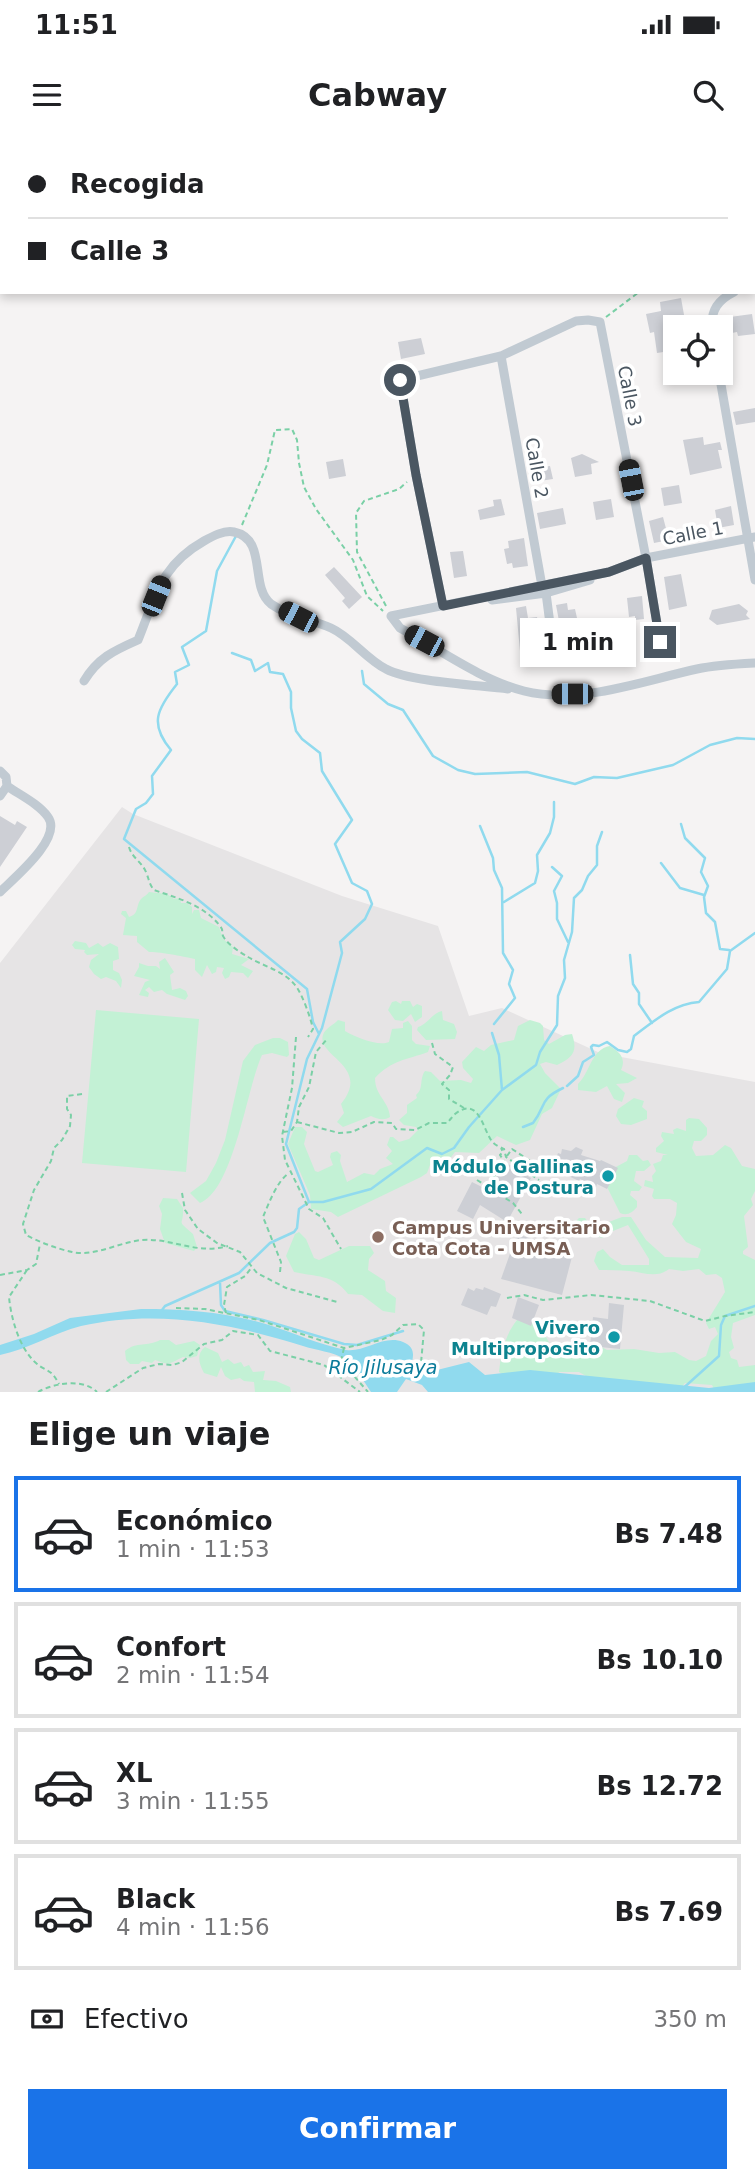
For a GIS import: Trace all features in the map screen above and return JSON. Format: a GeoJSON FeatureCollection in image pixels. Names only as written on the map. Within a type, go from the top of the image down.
{"type":"FeatureCollection","features":[{"type":"Feature","properties":{"kind":"street"},"geometry":{"type":"LineString","coordinates":[[711,315],[715,306],[731,294]]}},
{"type":"Feature","properties":{"kind":"street"},"geometry":{"type":"LineString","coordinates":[[524,691],[488,678],[400,628],[392,619],[443,606],[400,380],[501,356],[576,321],[600,322]]}},
{"type":"Feature","properties":{"kind":"street","name":"Calle 3"},"geometry":{"type":"LineString","coordinates":[[600,322],[660,642]]}},
{"type":"Feature","properties":{"kind":"street","name":"Calle 2"},"geometry":{"type":"LineString","coordinates":[[501,356],[553,647]]}},
{"type":"Feature","properties":{"kind":"street"},"geometry":{"type":"LineString","coordinates":[[721,385],[752,538],[755,580]]}},
{"type":"Feature","properties":{"kind":"street"},"geometry":{"type":"LineString","coordinates":[[84,681],[94,666],[113,651],[138,640],[164,575],[176,560],[213,536],[230,531],[239,533],[252,545],[263,593],[270,603],[298,617],[333,629],[386,669],[405,676],[546,694],[597,692],[701,668],[755,663]]}},
{"type":"Feature","properties":{"kind":"street","name":"Calle 1"},"geometry":{"type":"LineString","coordinates":[[443,606],[472,600],[503,600],[544,589],[576,586],[646,558],[752,538]]}},
{"type":"Feature","properties":{"kind":"street"},"geometry":{"type":"LineString","coordinates":[[0,771],[6,777],[7,786],[0,796]]}},
{"type":"Feature","properties":{"kind":"street"},"geometry":{"type":"LineString","coordinates":[[0,892],[42,849],[49,837],[51,826],[45,813],[7,786]]}},
{"type":"Feature","properties":{"kind":"path"},"geometry":{"type":"LineString","coordinates":[[600,322],[636,294]]}},
{"type":"Feature","properties":{"kind":"path"},"geometry":{"type":"LineString","coordinates":[[239,533],[267,465],[275,430],[292,429],[297,440],[304,487],[316,509],[353,560],[367,596],[392,619]]}},
{"type":"Feature","properties":{"kind":"path"},"geometry":{"type":"LineString","coordinates":[[392,619],[357,551],[356,513],[364,501],[399,489],[416,475]]}},
{"type":"Feature","properties":{"kind":"path"},"geometry":{"type":"LineString","coordinates":[[129,846],[134,860],[144,869],[154,890],[180,897],[205,912],[221,928],[228,942],[247,957],[267,966],[296,985],[310,1013],[313,1030],[308,1037]]}},
{"type":"Feature","properties":{"kind":"path"},"geometry":{"type":"LineString","coordinates":[[296,1037],[292,1092],[282,1132],[285,1160],[309,1209],[323,1218],[341,1249]]}},
{"type":"Feature","properties":{"kind":"path"},"geometry":{"type":"LineString","coordinates":[[282,1132],[289,1131],[297,1122],[299,1107],[309,1087],[316,1052],[328,1038]]}},
{"type":"Feature","properties":{"kind":"path"},"geometry":{"type":"LineString","coordinates":[[432,1043],[435,1054],[453,1067],[442,1084],[449,1090],[449,1099],[476,1112],[484,1122],[491,1141],[505,1151],[506,1157],[539,1180]]}},
{"type":"Feature","properties":{"kind":"path"},"geometry":{"type":"LineString","coordinates":[[82,1094],[67,1096],[70,1126],[54,1148],[51,1161],[40,1177],[27,1213],[24,1233],[40,1243],[74,1252],[142,1240],[165,1241],[204,1250],[228,1246]]}},
{"type":"Feature","properties":{"kind":"path"},"geometry":{"type":"LineString","coordinates":[[297,1122],[339,1133],[352,1132],[380,1121],[392,1123],[396,1129],[412,1130],[429,1123],[447,1123],[465,1109]]}},
{"type":"Feature","properties":{"kind":"path"},"geometry":{"type":"LineString","coordinates":[[487,1187],[504,1161],[500,1155],[503,1152],[501,1147]]}},
{"type":"Feature","properties":{"kind":"path"},"geometry":{"type":"LineString","coordinates":[[506,1157],[512,1149],[538,1166],[533,1177]]}},
{"type":"Feature","properties":{"kind":"path"},"geometry":{"type":"LineString","coordinates":[[280,1272],[281,1262],[263,1217],[273,1192],[278,1189],[282,1178],[290,1173]]}},
{"type":"Feature","properties":{"kind":"path"},"geometry":{"type":"LineString","coordinates":[[477,1180],[516,1206],[522,1214]]}},
{"type":"Feature","properties":{"kind":"path"},"geometry":{"type":"LineString","coordinates":[[182,1193],[185,1210],[198,1229],[217,1243],[240,1252],[257,1273],[286,1288],[337,1302]]}},
{"type":"Feature","properties":{"kind":"path"},"geometry":{"type":"LineString","coordinates":[[40,1243],[36,1264],[27,1270],[9,1297],[24,1349],[33,1361],[52,1373],[59,1384]]}},
{"type":"Feature","properties":{"kind":"path"},"geometry":{"type":"LineString","coordinates":[[227,1313],[224,1304],[226,1287],[244,1276],[252,1266]]}},
{"type":"Feature","properties":{"kind":"path"},"geometry":{"type":"LineString","coordinates":[[0,1275],[27,1270]]}},
{"type":"Feature","properties":{"kind":"path"},"geometry":{"type":"LineString","coordinates":[[508,1298],[524,1295],[543,1300],[591,1295],[650,1301],[705,1321],[755,1312]]}},
{"type":"Feature","properties":{"kind":"path"},"geometry":{"type":"LineString","coordinates":[[176,1308],[205,1309],[259,1320],[344,1348],[381,1340],[403,1325],[418,1324],[422,1326],[424,1333],[421,1366],[426,1369]]}},
{"type":"Feature","properties":{"kind":"path"},"geometry":{"type":"LineString","coordinates":[[106,1392],[146,1366],[166,1363],[173,1365],[187,1360],[204,1344],[222,1340],[233,1331],[258,1335],[270,1351],[324,1365],[360,1392]]}},
{"type":"Feature","properties":{"kind":"path"},"geometry":{"type":"LineString","coordinates":[[344,1348],[340,1358],[368,1392]]}},
{"type":"Feature","properties":{"kind":"path"},"geometry":{"type":"LineString","coordinates":[[38,1392],[59,1384],[74,1383],[93,1388],[97,1392]]}},
{"type":"Feature","properties":{"kind":"shaded area","name":"Campus Universitario Cota Cota - UMSA"},"geometry":{"type":"Polygon","coordinates":[[[122,807],[133,814],[342,896],[438,926],[469,1016],[502,1008],[600,1053],[755,1082],[755,1392],[0,1392],[0,963],[122,807]]]}},
{"type":"Feature","properties":{"kind":"green space"},"geometry":{"type":"Polygon","coordinates":[[[149,892],[167,894],[174,899],[180,898],[181,903],[192,907],[192,914],[194,910],[199,910],[201,918],[219,927],[223,939],[233,947],[232,954],[249,959],[241,965],[253,971],[248,978],[243,973],[231,972],[225,979],[222,973],[224,968],[217,967],[212,974],[207,965],[202,977],[195,970],[195,959],[149,952],[137,942],[137,936],[123,935],[126,918],[121,914],[122,911],[126,911],[129,917],[132,916],[140,901],[149,892]]]}},
{"type":"Feature","properties":{"kind":"green space"},"geometry":{"type":"Polygon","coordinates":[[[75,941],[86,943],[89,948],[98,943],[103,947],[110,943],[118,947],[119,959],[113,961],[113,970],[119,973],[121,988],[116,981],[106,977],[101,979],[94,974],[89,967],[91,960],[99,954],[87,955],[85,950],[75,949],[72,945],[75,941]]]}},
{"type":"Feature","properties":{"kind":"green space"},"geometry":{"type":"Polygon","coordinates":[[[165,958],[174,972],[170,975],[172,990],[180,988],[186,991],[188,996],[185,1000],[162,990],[154,992],[149,987],[145,990],[149,993],[148,997],[139,995],[145,982],[150,980],[134,976],[139,963],[160,969],[159,962],[165,958]]]}},
{"type":"Feature","properties":{"kind":"green space"},"geometry":{"type":"Polygon","coordinates":[[[402,1001],[410,1001],[413,1007],[417,1004],[422,1006],[422,1017],[415,1022],[411,1014],[403,1021],[395,1020],[388,1010],[392,1002],[401,1004],[402,1001]]]}},
{"type":"Feature","properties":{"kind":"green space"},"geometry":{"type":"Polygon","coordinates":[[[96,1010],[199,1019],[186,1172],[82,1163],[96,1010]]]}},
{"type":"Feature","properties":{"kind":"green space"},"geometry":{"type":"Polygon","coordinates":[[[442,1011],[443,1020],[454,1024],[457,1032],[455,1039],[426,1040],[417,1030],[418,1027],[442,1011]]]}},
{"type":"Feature","properties":{"kind":"green space"},"geometry":{"type":"Polygon","coordinates":[[[338,1020],[345,1022],[345,1031],[379,1043],[389,1042],[392,1029],[403,1028],[403,1023],[408,1021],[412,1026],[412,1040],[416,1044],[430,1046],[428,1052],[393,1064],[375,1078],[390,1117],[380,1119],[371,1116],[343,1127],[337,1122],[344,1113],[341,1104],[349,1091],[350,1080],[347,1071],[327,1049],[323,1035],[338,1020]]]}},
{"type":"Feature","properties":{"kind":"green space"},"geometry":{"type":"Polygon","coordinates":[[[530,1020],[543,1026],[544,1040],[549,1044],[572,1034],[574,1050],[557,1065],[546,1062],[540,1064],[561,1089],[552,1108],[542,1114],[530,1140],[516,1145],[497,1136],[479,1153],[455,1152],[445,1165],[430,1165],[427,1173],[421,1177],[338,1217],[331,1212],[311,1209],[310,1195],[288,1144],[295,1127],[302,1127],[307,1132],[304,1144],[315,1171],[333,1165],[331,1153],[337,1151],[341,1155],[340,1161],[347,1182],[364,1173],[374,1175],[380,1169],[393,1164],[386,1158],[392,1151],[387,1145],[390,1137],[399,1142],[409,1139],[418,1130],[399,1120],[407,1113],[407,1105],[417,1098],[425,1071],[431,1072],[440,1081],[461,1080],[471,1083],[473,1079],[463,1068],[462,1062],[476,1047],[484,1051],[491,1045],[514,1040],[518,1026],[530,1020]]]}},
{"type":"Feature","properties":{"kind":"green space"},"geometry":{"type":"Polygon","coordinates":[[[273,1038],[288,1042],[289,1055],[262,1055],[231,1159],[212,1194],[200,1203],[190,1193],[206,1181],[216,1163],[225,1140],[243,1061],[255,1045],[273,1038]]]}},
{"type":"Feature","properties":{"kind":"green space"},"geometry":{"type":"Polygon","coordinates":[[[610,1046],[621,1056],[621,1070],[637,1078],[628,1083],[616,1084],[625,1093],[622,1102],[614,1099],[607,1086],[596,1092],[578,1090],[578,1084],[595,1056],[610,1046]]]}},
{"type":"Feature","properties":{"kind":"green space"},"geometry":{"type":"Polygon","coordinates":[[[634,1098],[644,1101],[642,1107],[647,1111],[647,1119],[631,1125],[621,1124],[616,1116],[618,1109],[634,1098]]]}},
{"type":"Feature","properties":{"kind":"green space"},"geometry":{"type":"Polygon","coordinates":[[[699,1119],[707,1128],[707,1135],[701,1141],[694,1141],[692,1148],[696,1156],[713,1155],[725,1145],[731,1148],[742,1166],[755,1169],[755,1191],[751,1199],[753,1205],[744,1216],[748,1247],[743,1254],[755,1260],[755,1315],[733,1323],[731,1337],[734,1348],[729,1352],[731,1358],[737,1360],[739,1367],[755,1365],[755,1392],[715,1391],[712,1385],[685,1383],[681,1388],[595,1381],[579,1372],[506,1376],[499,1372],[509,1332],[517,1320],[528,1321],[532,1318],[537,1318],[550,1344],[596,1344],[607,1350],[675,1352],[696,1361],[706,1356],[711,1341],[718,1334],[715,1327],[709,1329],[706,1323],[725,1292],[722,1278],[716,1274],[706,1275],[699,1269],[669,1269],[655,1274],[599,1270],[594,1261],[597,1252],[603,1249],[622,1265],[649,1265],[649,1259],[628,1225],[602,1238],[589,1233],[585,1226],[576,1221],[585,1218],[593,1228],[622,1217],[631,1217],[646,1240],[665,1257],[698,1258],[701,1249],[686,1242],[672,1224],[677,1203],[670,1199],[654,1199],[654,1189],[644,1186],[645,1180],[653,1182],[652,1176],[656,1171],[653,1164],[661,1161],[663,1155],[668,1155],[656,1152],[656,1148],[664,1141],[662,1132],[674,1134],[673,1130],[677,1128],[686,1131],[686,1120],[699,1119]]]}},
{"type":"Feature","properties":{"kind":"green space"},"geometry":{"type":"Polygon","coordinates":[[[629,1155],[637,1155],[643,1161],[648,1160],[651,1165],[644,1171],[636,1171],[634,1181],[642,1187],[639,1191],[631,1191],[630,1195],[637,1201],[637,1207],[625,1214],[620,1213],[607,1187],[614,1168],[627,1161],[629,1155]]]}},
{"type":"Feature","properties":{"kind":"green space"},"geometry":{"type":"Polygon","coordinates":[[[163,1198],[177,1199],[183,1208],[182,1222],[193,1234],[197,1247],[194,1251],[165,1243],[160,1229],[162,1214],[159,1206],[163,1198]]]}},
{"type":"Feature","properties":{"kind":"green space"},"geometry":{"type":"Polygon","coordinates":[[[299,1232],[306,1239],[314,1258],[319,1260],[349,1246],[370,1246],[374,1253],[369,1259],[368,1270],[385,1281],[386,1291],[396,1298],[395,1313],[383,1311],[362,1295],[348,1294],[330,1280],[294,1272],[286,1256],[295,1234],[299,1232]]]}},
{"type":"Feature","properties":{"kind":"green space"},"geometry":{"type":"Polygon","coordinates":[[[169,1340],[176,1345],[194,1341],[200,1345],[197,1356],[183,1357],[167,1364],[155,1360],[152,1363],[142,1361],[139,1364],[130,1364],[126,1360],[125,1351],[129,1348],[169,1340]]]}},
{"type":"Feature","properties":{"kind":"green space"},"geometry":{"type":"Polygon","coordinates":[[[205,1347],[218,1353],[222,1362],[228,1359],[234,1364],[241,1362],[244,1367],[249,1365],[253,1372],[265,1371],[263,1380],[276,1381],[290,1387],[291,1392],[255,1392],[254,1382],[240,1378],[231,1380],[225,1376],[221,1367],[217,1377],[204,1373],[199,1359],[205,1347]]]}},
{"type":"Feature","properties":{"kind":"water","name":"Río Jilusaya"},"geometry":{"type":"Polygon","coordinates":[[[141,1309],[237,1317],[346,1350],[396,1340],[407,1344],[412,1350],[410,1368],[425,1373],[469,1362],[485,1375],[530,1370],[709,1388],[755,1382],[755,1392],[428,1392],[422,1385],[406,1379],[397,1392],[371,1392],[352,1365],[335,1355],[221,1325],[165,1319],[109,1321],[81,1326],[0,1355],[0,1345],[70,1318],[141,1309]]]}},
{"type":"Feature","properties":{"kind":"building"},"geometry":{"type":"Polygon","coordinates":[[[681,298],[684,315],[663,315],[663,352],[657,353],[654,332],[650,333],[646,314],[661,311],[660,302],[681,298]]]}},
{"type":"Feature","properties":{"kind":"building"},"geometry":{"type":"Polygon","coordinates":[[[752,314],[755,334],[738,336],[737,332],[733,333],[733,317],[752,314]]]}},
{"type":"Feature","properties":{"kind":"building"},"geometry":{"type":"Polygon","coordinates":[[[421,338],[425,354],[401,359],[398,342],[421,338]]]}},
{"type":"Feature","properties":{"kind":"building"},"geometry":{"type":"Polygon","coordinates":[[[755,408],[755,422],[736,425],[733,412],[755,408]]]}},
{"type":"Feature","properties":{"kind":"building"},"geometry":{"type":"Polygon","coordinates":[[[703,437],[704,445],[720,442],[722,450],[718,450],[722,468],[690,475],[683,440],[703,437]]]}},
{"type":"Feature","properties":{"kind":"building"},"geometry":{"type":"Polygon","coordinates":[[[582,454],[599,462],[591,464],[592,474],[575,477],[571,458],[582,454]]]}},
{"type":"Feature","properties":{"kind":"building"},"geometry":{"type":"Polygon","coordinates":[[[343,459],[346,476],[329,479],[326,462],[343,459]]]}},
{"type":"Feature","properties":{"kind":"building"},"geometry":{"type":"Polygon","coordinates":[[[550,466],[553,479],[533,482],[531,469],[550,466]]]}},
{"type":"Feature","properties":{"kind":"building"},"geometry":{"type":"Polygon","coordinates":[[[679,485],[682,503],[664,506],[661,488],[679,485]]]}},
{"type":"Feature","properties":{"kind":"building"},"geometry":{"type":"Polygon","coordinates":[[[501,499],[505,515],[480,520],[478,510],[494,506],[493,500],[501,499]]]}},
{"type":"Feature","properties":{"kind":"building"},"geometry":{"type":"Polygon","coordinates":[[[611,499],[614,517],[596,520],[593,502],[611,499]]]}},
{"type":"Feature","properties":{"kind":"building"},"geometry":{"type":"Polygon","coordinates":[[[731,506],[734,525],[718,528],[715,510],[731,506]]]}},
{"type":"Feature","properties":{"kind":"building"},"geometry":{"type":"Polygon","coordinates":[[[563,508],[566,524],[540,529],[537,513],[563,508]]]}},
{"type":"Feature","properties":{"kind":"building"},"geometry":{"type":"Polygon","coordinates":[[[663,517],[669,540],[654,543],[649,521],[663,517]]]}},
{"type":"Feature","properties":{"kind":"building"},"geometry":{"type":"Polygon","coordinates":[[[524,538],[528,566],[513,568],[512,563],[507,564],[504,549],[509,548],[508,541],[524,538]]]}},
{"type":"Feature","properties":{"kind":"building"},"geometry":{"type":"Polygon","coordinates":[[[463,551],[467,576],[454,578],[450,552],[463,551]]]}},
{"type":"Feature","properties":{"kind":"building"},"geometry":{"type":"Polygon","coordinates":[[[334,567],[362,597],[349,609],[342,601],[345,598],[325,575],[334,567]]]}},
{"type":"Feature","properties":{"kind":"building"},"geometry":{"type":"Polygon","coordinates":[[[681,574],[687,606],[669,610],[664,577],[681,574]]]}},
{"type":"Feature","properties":{"kind":"building"},"geometry":{"type":"Polygon","coordinates":[[[642,596],[644,619],[635,620],[635,616],[629,617],[627,598],[642,596]]]}},
{"type":"Feature","properties":{"kind":"building"},"geometry":{"type":"Polygon","coordinates":[[[567,603],[568,610],[575,609],[577,618],[559,621],[556,605],[567,603]]]}},
{"type":"Feature","properties":{"kind":"building"},"geometry":{"type":"Polygon","coordinates":[[[739,604],[748,611],[746,615],[750,619],[717,625],[709,619],[712,610],[739,604]]]}},
{"type":"Feature","properties":{"kind":"building"},"geometry":{"type":"Polygon","coordinates":[[[526,606],[528,618],[537,617],[544,647],[520,651],[516,608],[526,606]]]}},
{"type":"Feature","properties":{"kind":"building"},"geometry":{"type":"Polygon","coordinates":[[[605,649],[606,660],[603,664],[588,666],[587,651],[605,649]]]}},
{"type":"Feature","properties":{"kind":"building"},"geometry":{"type":"Polygon","coordinates":[[[0,816],[15,825],[17,821],[27,827],[0,867],[0,816]]]}},
{"type":"Feature","properties":{"kind":"building"},"geometry":{"type":"Polygon","coordinates":[[[576,1147],[583,1150],[581,1155],[618,1168],[607,1189],[560,1172],[564,1163],[555,1161],[558,1153],[561,1154],[562,1149],[571,1151],[576,1147]]]}},
{"type":"Feature","properties":{"kind":"building"},"geometry":{"type":"Polygon","coordinates":[[[505,1162],[531,1178],[507,1222],[480,1205],[473,1219],[457,1211],[472,1182],[488,1190],[505,1162]]]}},
{"type":"Feature","properties":{"kind":"building"},"geometry":{"type":"Polygon","coordinates":[[[517,1234],[573,1253],[562,1295],[501,1279],[517,1234]]]}},
{"type":"Feature","properties":{"kind":"building"},"geometry":{"type":"Polygon","coordinates":[[[484,1287],[501,1294],[496,1307],[491,1306],[487,1315],[461,1305],[468,1288],[474,1291],[476,1288],[483,1290],[484,1287]]]}},
{"type":"Feature","properties":{"kind":"building"},"geometry":{"type":"Polygon","coordinates":[[[518,1297],[539,1305],[531,1326],[512,1318],[518,1297]]]}},
{"type":"Feature","properties":{"kind":"building","name":"Vivero Multiproposito"},"geometry":{"type":"Polygon","coordinates":[[[609,1303],[624,1305],[620,1349],[590,1346],[593,1317],[608,1319],[609,1303]]]}},
{"type":"Feature","properties":{"kind":"waterway"},"geometry":{"type":"LineString","coordinates":[[236,536],[217,571],[206,631],[182,647],[189,665],[175,672],[177,684],[158,717],[160,732],[171,750],[152,776],[153,794],[146,803],[136,809],[124,839],[307,989],[313,1022],[319,1034]]}},
{"type":"Feature","properties":{"kind":"waterway"},"geometry":{"type":"LineString","coordinates":[[232,653],[251,660],[255,671],[268,663],[270,672],[283,674],[291,692],[296,731],[320,753],[322,771],[352,820],[335,844],[352,883],[367,891],[372,904],[365,919],[340,942],[342,953],[322,1028],[307,1059],[286,1144],[309,1202]]}},
{"type":"Feature","properties":{"kind":"waterway"},"geometry":{"type":"LineString","coordinates":[[362,671],[364,684],[388,704],[403,710],[433,756],[458,770],[475,774],[527,772],[575,784],[594,777],[617,778],[673,765],[710,745],[737,738],[755,739]]}},
{"type":"Feature","properties":{"kind":"waterway"},"geometry":{"type":"LineString","coordinates":[[504,902],[535,883],[538,871],[537,855],[550,833],[554,802]]}},
{"type":"Feature","properties":{"kind":"waterway"},"geometry":{"type":"LineString","coordinates":[[681,824],[685,838],[705,858],[701,872],[708,886],[704,897],[706,913],[715,922],[720,949],[729,950]]}},
{"type":"Feature","properties":{"kind":"waterway"},"geometry":{"type":"LineString","coordinates":[[480,826],[502,888],[503,953],[513,970],[509,984],[515,998],[494,1024]]}},
{"type":"Feature","properties":{"kind":"waterway"},"geometry":{"type":"LineString","coordinates":[[162,1310],[165,1306],[239,1273],[270,1243],[294,1232],[299,1209],[309,1202],[323,1202],[371,1189],[427,1148],[442,1154],[454,1148],[502,1090],[536,1065],[540,1052],[557,1025],[558,996],[565,978],[564,960],[572,932],[574,898],[597,865],[597,846],[602,832]]}},
{"type":"Feature","properties":{"kind":"waterway"},"geometry":{"type":"LineString","coordinates":[[661,863],[680,888],[704,895]]}},
{"type":"Feature","properties":{"kind":"waterway"},"geometry":{"type":"LineString","coordinates":[[552,867],[562,876],[554,891],[557,919],[568,942]]}},
{"type":"Feature","properties":{"kind":"waterway"},"geometry":{"type":"LineString","coordinates":[[567,1086],[578,1076],[583,1062],[594,1055],[591,1047],[593,1045],[599,1046],[607,1042],[618,1050],[627,1052],[631,1049],[634,1036],[656,1019],[681,1006],[699,1002],[727,969],[730,951],[755,933]]}},
{"type":"Feature","properties":{"kind":"waterway"},"geometry":{"type":"LineString","coordinates":[[630,955],[633,984],[639,993],[639,1004],[652,1023]]}},
{"type":"Feature","properties":{"kind":"waterway"},"geometry":{"type":"LineString","coordinates":[[492,1033],[499,1055],[502,1090]]}},
{"type":"Feature","properties":{"kind":"waterway"},"geometry":{"type":"LineString","coordinates":[[523,1127],[533,1123],[546,1100],[563,1088]]}},
{"type":"Feature","properties":{"kind":"waterway"},"geometry":{"type":"LineString","coordinates":[[220,1283],[221,1305],[225,1311],[344,1344],[357,1345],[403,1331]]}},
{"type":"Feature","properties":{"kind":"waterway"},"geometry":{"type":"LineString","coordinates":[[679,1392],[719,1356],[721,1325],[725,1316],[755,1306]]}},
{"type":"Feature","properties":{"kind":"place","name":"Módulo Gallinas de Postura"},"geometry":{"type":"Point","coordinates":[608,1176]}},
{"type":"Feature","properties":{"kind":"place","name":"Campus Universitario Cota Cota - UMSA"},"geometry":{"type":"Point","coordinates":[378,1237]}},
{"type":"Feature","properties":{"kind":"place","name":"Vivero Multiproposito"},"geometry":{"type":"Point","coordinates":[614,1337]}},
{"type":"Feature","properties":{"kind":"route"},"geometry":{"type":"LineString","coordinates":[[400,380],[443,606],[609,572],[646,558],[660,642]]}}]}
